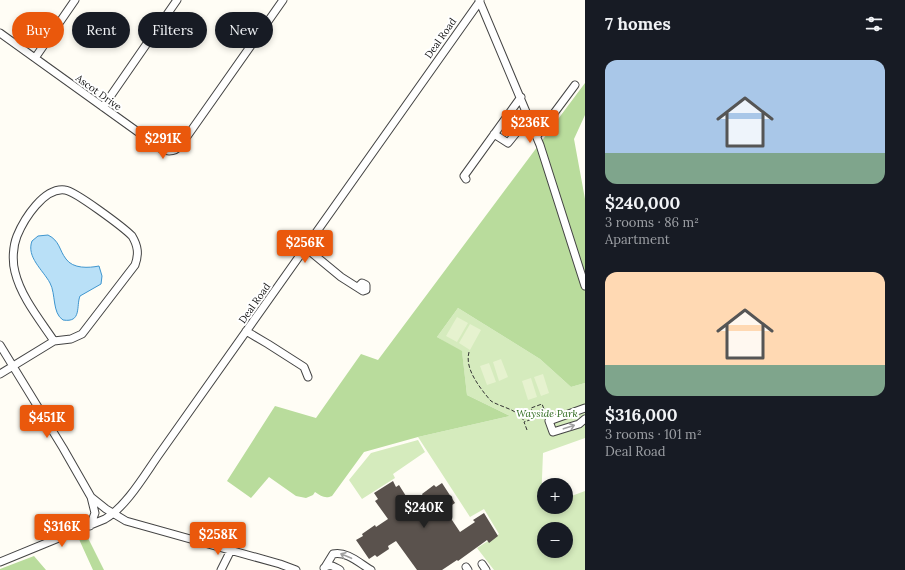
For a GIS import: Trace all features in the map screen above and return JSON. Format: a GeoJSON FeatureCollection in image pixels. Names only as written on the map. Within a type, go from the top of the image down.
{"type":"FeatureCollection","features":[{"type":"Feature","properties":{"kind":"street"},"geometry":{"type":"LineString","coordinates":[[35,58],[75,0]]}},
{"type":"Feature","properties":{"kind":"street"},"geometry":{"type":"LineString","coordinates":[[103,107],[178,0]]}},
{"type":"Feature","properties":{"kind":"street","name":"Ascot Drive"},"geometry":{"type":"LineString","coordinates":[[0,33],[163,150],[172,151],[179,148],[284,0]]}},
{"type":"Feature","properties":{"kind":"street"},"geometry":{"type":"LineString","coordinates":[[480,0],[537,136],[555,188],[585,286]]}},
{"type":"Feature","properties":{"kind":"street","name":"Deal Road"},"geometry":{"type":"LineString","coordinates":[[0,562],[90,526],[114,514],[122,506],[480,0]]}},
{"type":"Feature","properties":{"kind":"street"},"geometry":{"type":"LineString","coordinates":[[537,136],[575,85]]}},
{"type":"Feature","properties":{"kind":"street"},"geometry":{"type":"LineString","coordinates":[[466,179],[464,176],[521,97]]}},
{"type":"Feature","properties":{"kind":"street"},"geometry":{"type":"LineString","coordinates":[[494,134],[508,143],[529,117]]}},
{"type":"Feature","properties":{"kind":"street"},"geometry":{"type":"LineString","coordinates":[[0,374],[12,365],[54,341],[71,338],[82,334],[135,265],[138,251],[135,241],[129,232],[77,195],[66,190],[55,190],[41,199],[22,225],[14,248],[14,271],[22,291],[54,341]]}},
{"type":"Feature","properties":{"kind":"street"},"geometry":{"type":"LineString","coordinates":[[304,249],[312,253],[341,277],[358,287]]}},
{"type":"Feature","properties":{"kind":"street"},"geometry":{"type":"LineString","coordinates":[[246,331],[304,368],[308,377]]}},
{"type":"Feature","properties":{"kind":"street"},"geometry":{"type":"LineString","coordinates":[[0,345],[64,448],[91,497],[95,513],[90,526]]}},
{"type":"Feature","properties":{"kind":"street"},"geometry":{"type":"LineString","coordinates":[[585,408],[549,421],[553,432],[579,424],[585,419]]}},
{"type":"Feature","properties":{"kind":"street"},"geometry":{"type":"LineString","coordinates":[[91,497],[126,522],[231,550],[296,570]]}},
{"type":"Feature","properties":{"kind":"street"},"geometry":{"type":"LineString","coordinates":[[220,570],[231,550]]}},
{"type":"Feature","properties":{"kind":"street"},"geometry":{"type":"LineString","coordinates":[[324,568],[333,554],[340,553],[347,555],[371,570]]}},
{"type":"Feature","properties":{"kind":"street"},"geometry":{"type":"LineString","coordinates":[[324,568],[335,566],[340,570]]}},
{"type":"Feature","properties":{"kind":"path"},"geometry":{"type":"LineString","coordinates":[[469,352],[468,359],[476,382],[490,401],[507,408],[523,418],[527,430]]}},
{"type":"Feature","properties":{"kind":"path"},"geometry":{"type":"LineString","coordinates":[[532,419],[532,408],[542,404],[546,413]]}},
{"type":"Feature","properties":{"kind":"path"},"geometry":{"type":"LineString","coordinates":[[533,413],[544,409]]}},
{"type":"Feature","properties":{"kind":"path"},"geometry":{"type":"LineString","coordinates":[[524,422],[543,415],[545,422]]}},
{"type":"Feature","properties":{"kind":"green space"},"geometry":{"type":"Polygon","coordinates":[[[585,83],[585,115],[574,139],[585,199],[585,383],[571,387],[540,359],[458,308],[437,337],[462,351],[467,395],[510,416],[418,437],[364,452],[330,497],[323,497],[315,492],[313,495],[306,498],[296,496],[269,477],[251,498],[227,481],[275,406],[316,418],[361,354],[378,360],[585,83]]]}},
{"type":"Feature","properties":{"kind":"green space","name":"Wayside Park"},"geometry":{"type":"Polygon","coordinates":[[[458,308],[540,359],[571,387],[585,383],[585,438],[543,453],[542,478],[537,478],[537,514],[573,514],[573,495],[585,491],[585,570],[494,570],[477,548],[499,534],[484,509],[470,517],[418,437],[510,416],[467,395],[462,352],[437,337],[458,308]]]}},
{"type":"Feature","properties":{"kind":"green space"},"geometry":{"type":"Polygon","coordinates":[[[457,317],[468,323],[457,342],[446,336],[457,317]]]}},
{"type":"Feature","properties":{"kind":"green space"},"geometry":{"type":"Polygon","coordinates":[[[470,324],[481,330],[470,350],[459,343],[470,324]]]}},
{"type":"Feature","properties":{"kind":"green space"},"geometry":{"type":"Polygon","coordinates":[[[501,359],[508,377],[499,381],[493,362],[501,359]]]}},
{"type":"Feature","properties":{"kind":"green space"},"geometry":{"type":"Polygon","coordinates":[[[489,363],[496,382],[487,385],[480,366],[489,363]]]}},
{"type":"Feature","properties":{"kind":"green space"},"geometry":{"type":"Polygon","coordinates":[[[543,374],[549,393],[541,396],[534,377],[543,374]]]}},
{"type":"Feature","properties":{"kind":"green space"},"geometry":{"type":"Polygon","coordinates":[[[531,378],[537,397],[528,400],[522,381],[531,378]]]}},
{"type":"Feature","properties":{"kind":"green space"},"geometry":{"type":"Polygon","coordinates":[[[418,440],[425,452],[393,474],[395,478],[362,499],[349,480],[371,453],[418,440]]]}},
{"type":"Feature","properties":{"kind":"green space"},"geometry":{"type":"Polygon","coordinates":[[[86,534],[104,570],[93,570],[78,537],[86,534]]]}},
{"type":"Feature","properties":{"kind":"green space"},"geometry":{"type":"Polygon","coordinates":[[[34,556],[46,570],[0,570],[0,569],[34,556]]]}},
{"type":"Feature","properties":{"kind":"water"},"geometry":{"type":"Polygon","coordinates":[[[48,235],[55,240],[69,262],[73,265],[81,267],[99,266],[102,276],[101,284],[80,296],[77,313],[73,319],[63,320],[57,313],[52,287],[33,258],[31,252],[32,241],[38,236],[48,235]]]}},
{"type":"Feature","properties":{"kind":"building"},"geometry":{"type":"Polygon","coordinates":[[[393,481],[396,487],[399,485],[411,504],[423,496],[422,494],[434,485],[436,487],[442,483],[455,503],[446,511],[460,532],[475,522],[473,520],[484,513],[498,536],[489,543],[487,540],[458,561],[457,560],[442,570],[417,570],[396,541],[388,546],[389,549],[377,557],[375,555],[369,559],[356,540],[375,525],[376,527],[388,519],[375,501],[378,499],[374,493],[393,481]]]}}]}
